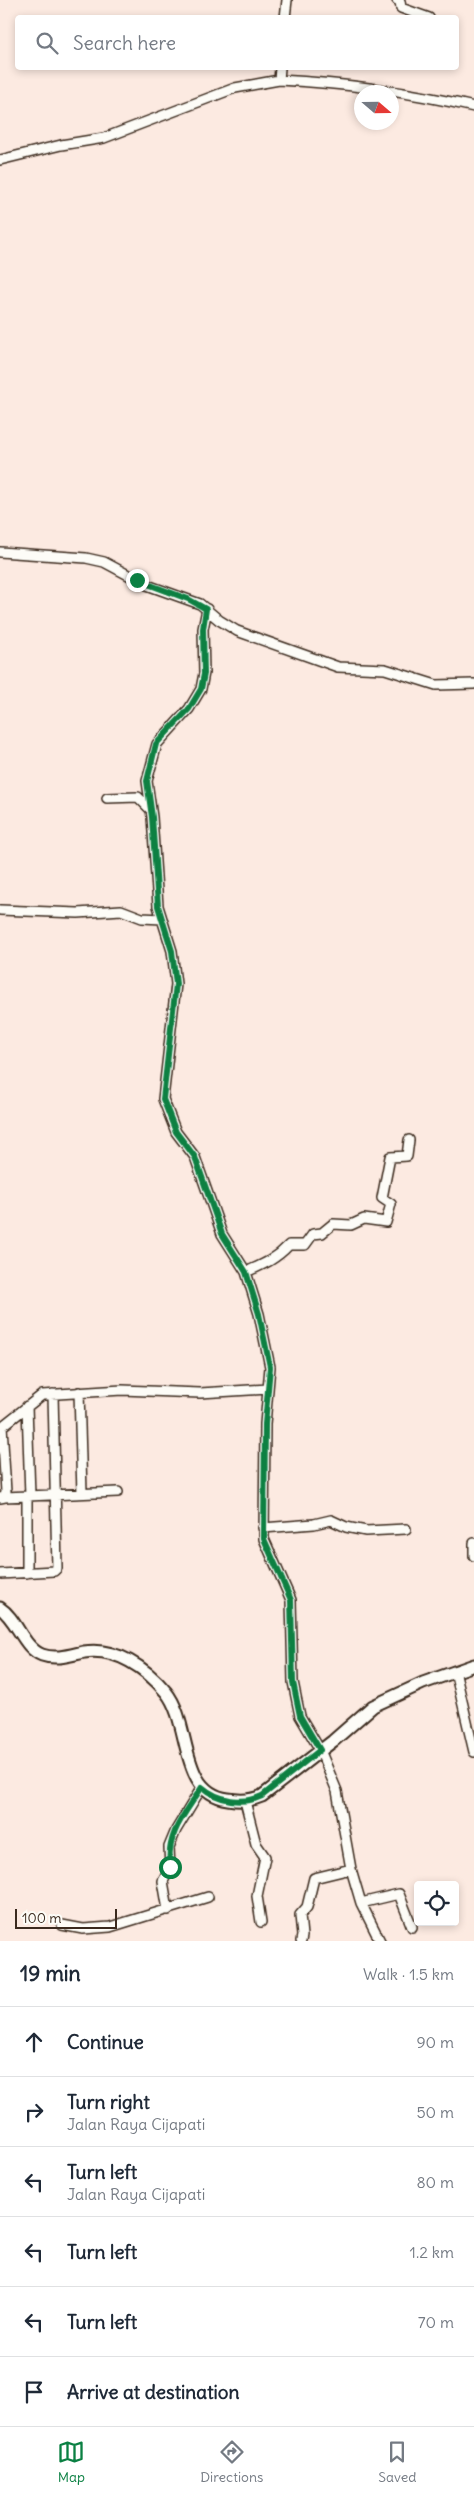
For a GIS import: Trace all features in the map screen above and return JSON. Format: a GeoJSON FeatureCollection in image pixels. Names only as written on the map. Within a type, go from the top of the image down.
{"type":"FeatureCollection","features":[{"type":"Feature","properties":{"kind":"main road"},"geometry":{"type":"LineString","coordinates":[[0,1608],[13,1619],[34,1650],[41,1654],[56,1658],[97,1651],[123,1658],[145,1671],[164,1689],[178,1710],[191,1765],[202,1787],[220,1798],[245,1801],[262,1796],[373,1706],[455,1671],[474,1665]]}},
{"type":"Feature","properties":{"kind":"street"},"geometry":{"type":"LineString","coordinates":[[284,15],[287,0]]}},
{"type":"Feature","properties":{"kind":"street"},"geometry":{"type":"LineString","coordinates":[[397,0],[400,1],[402,8],[421,15]]}},
{"type":"Feature","properties":{"kind":"street"},"geometry":{"type":"LineString","coordinates":[[279,80],[280,70]]}},
{"type":"Feature","properties":{"kind":"street"},"geometry":{"type":"LineString","coordinates":[[0,160],[61,145],[104,138],[235,88],[279,80],[387,91],[440,99],[474,107]]}},
{"type":"Feature","properties":{"kind":"street"},"geometry":{"type":"LineString","coordinates":[[0,552],[86,558],[104,562],[137,580],[188,599],[237,631],[338,667],[385,669],[436,685],[474,684]]}},
{"type":"Feature","properties":{"kind":"street"},"geometry":{"type":"LineString","coordinates":[[206,609],[203,629],[203,683],[189,709],[154,749],[147,781],[151,810],[155,884],[162,919],[172,951],[176,984],[164,1074],[164,1104],[176,1132],[195,1157],[222,1234],[246,1272],[270,1357],[265,1424],[264,1528],[267,1549],[291,1600],[293,1682],[300,1716],[320,1750],[337,1792],[351,1869],[361,1903],[380,1941]]}},
{"type":"Feature","properties":{"kind":"street"},"geometry":{"type":"LineString","coordinates":[[107,798],[138,797],[151,810]]}},
{"type":"Feature","properties":{"kind":"street"},"geometry":{"type":"LineString","coordinates":[[0,910],[78,913],[120,910],[142,918],[162,919]]}},
{"type":"Feature","properties":{"kind":"street"},"geometry":{"type":"LineString","coordinates":[[246,1272],[265,1261],[275,1260],[289,1245],[305,1245],[314,1234],[322,1234],[333,1224],[351,1224],[364,1219],[386,1222],[391,1204],[382,1198],[390,1157],[406,1156],[409,1140]]}},
{"type":"Feature","properties":{"kind":"street"},"geometry":{"type":"LineString","coordinates":[[118,1492],[2,1497],[1,1426],[42,1396],[53,1394],[122,1390],[200,1393],[268,1389]]}},
{"type":"Feature","properties":{"kind":"street"},"geometry":{"type":"LineString","coordinates":[[79,1392],[82,1493]]}},
{"type":"Feature","properties":{"kind":"street"},"geometry":{"type":"LineString","coordinates":[[0,1574],[54,1571],[57,1568],[53,1394]]}},
{"type":"Feature","properties":{"kind":"street"},"geometry":{"type":"LineString","coordinates":[[27,1406],[28,1573]]}},
{"type":"Feature","properties":{"kind":"street"},"geometry":{"type":"LineString","coordinates":[[264,1528],[314,1524],[331,1520],[366,1531],[406,1529]]}},
{"type":"Feature","properties":{"kind":"street"},"geometry":{"type":"LineString","coordinates":[[474,1543],[474,1556]]}},
{"type":"Feature","properties":{"kind":"street"},"geometry":{"type":"LineString","coordinates":[[455,1671],[474,1752]]}},
{"type":"Feature","properties":{"kind":"street"},"geometry":{"type":"LineString","coordinates":[[168,1910],[163,1880],[170,1869],[169,1847],[176,1830],[202,1787]]}},
{"type":"Feature","properties":{"kind":"street"},"geometry":{"type":"LineString","coordinates":[[245,1801],[256,1844],[264,1857],[258,1896],[261,1922]]}},
{"type":"Feature","properties":{"kind":"street"},"geometry":{"type":"LineString","coordinates":[[300,1941],[302,1936],[300,1915],[307,1907],[314,1878],[351,1869]]}},
{"type":"Feature","properties":{"kind":"street"},"geometry":{"type":"LineString","coordinates":[[361,1903],[399,1894],[412,1927]]}},
{"type":"Feature","properties":{"kind":"street"},"geometry":{"type":"LineString","coordinates":[[62,1924],[97,1929],[208,1897]]}},
{"type":"Feature","properties":{"kind":"route"},"geometry":{"type":"LineString","coordinates":[[137,580],[200,604],[206,609],[203,629],[204,674],[201,689],[189,709],[156,744],[147,781],[154,838],[153,856],[158,906],[172,951],[176,984],[172,1028],[164,1074],[163,1099],[168,1117],[176,1132],[195,1157],[222,1234],[246,1272],[270,1357],[270,1383],[266,1403],[264,1450],[264,1539],[291,1600],[293,1682],[296,1701],[300,1716],[320,1750],[262,1796],[252,1800],[220,1798],[208,1793],[202,1787],[171,1840],[169,1847],[170,1867]]}}]}
